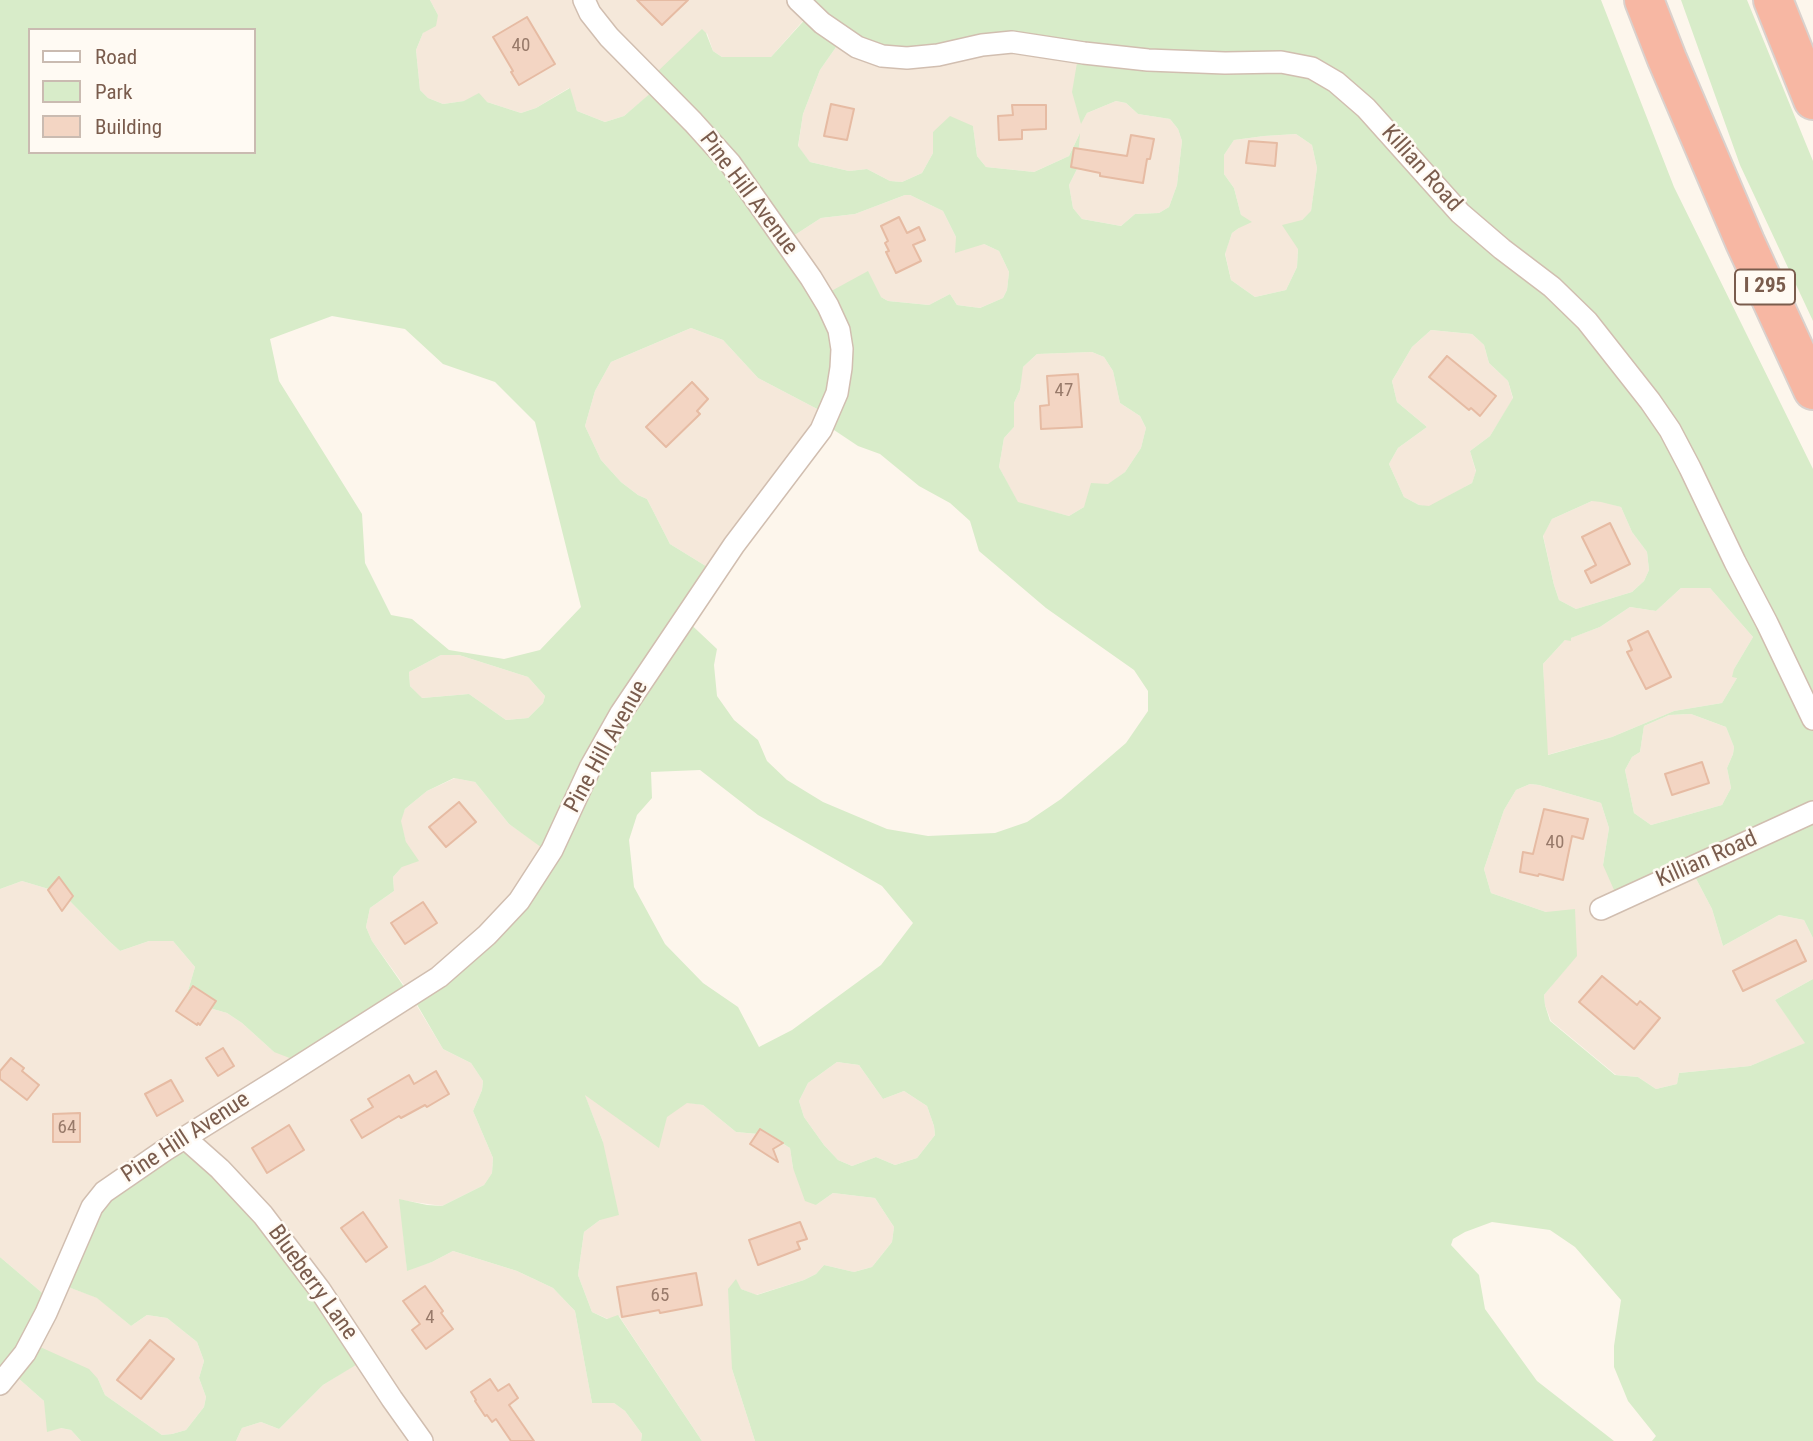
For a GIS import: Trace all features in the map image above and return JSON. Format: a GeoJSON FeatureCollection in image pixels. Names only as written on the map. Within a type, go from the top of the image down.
{"type":"FeatureCollection","features":[{"type":"Feature","properties":{"kind":"highway"},"geometry":{"type":"LineString","coordinates":[[1621,0],[1683,125],[1719,183]]}},
{"type":"Feature","properties":{"kind":"highway","name":"I 295"},"geometry":{"type":"LineString","coordinates":[[1644,0],[1719,183],[1813,390]]}},
{"type":"Feature","properties":{"kind":"highway"},"geometry":{"type":"LineString","coordinates":[[1773,0],[1813,100]]}},
{"type":"Feature","properties":{"kind":"street","name":"Pine Hill Avenue"},"geometry":{"type":"LineString","coordinates":[[0,1384],[25,1353],[46,1313],[92,1208],[104,1192],[439,976],[487,935],[519,901],[552,850],[590,768],[621,713],[734,545],[821,430],[837,393],[842,349],[839,330],[811,278],[730,163],[609,37],[590,13],[584,0]]}},
{"type":"Feature","properties":{"kind":"street","name":"Killian Road"},"geometry":{"type":"LineString","coordinates":[[797,0],[822,23],[857,47],[882,56],[907,58],[938,55],[982,45],[1012,42],[1148,60],[1281,62],[1312,68],[1336,82],[1366,108],[1460,213],[1552,287],[1587,321],[1650,401],[1670,430],[1690,468],[1813,719]]}},
{"type":"Feature","properties":{"kind":"street","name":"Killian Road"},"geometry":{"type":"LineString","coordinates":[[1601,909],[1813,812]]}},
{"type":"Feature","properties":{"kind":"street","name":"Blueberry Lane"},"geometry":{"type":"LineString","coordinates":[[185,1138],[219,1169],[262,1215],[320,1290],[422,1441]]}},
{"type":"Feature","properties":{"kind":"shaded area"},"geometry":{"type":"Polygon","coordinates":[[[430,0],[793,0],[809,14],[771,57],[722,57],[713,51],[707,33],[661,85],[624,116],[605,122],[577,111],[569,88],[536,108],[521,113],[487,102],[443,104],[428,98],[420,90],[416,50],[423,33],[438,15],[430,0]]]}},
{"type":"Feature","properties":{"kind":"shaded area"},"geometry":{"type":"Polygon","coordinates":[[[841,40],[1003,45],[1078,57],[1081,123],[1087,113],[1116,101],[1126,103],[1138,114],[1170,119],[1178,129],[1182,141],[1177,185],[1169,207],[1159,213],[1135,214],[1121,226],[1082,219],[1073,208],[1069,185],[1077,169],[1079,135],[1069,156],[1034,172],[986,167],[977,156],[973,126],[933,132],[933,153],[922,173],[902,182],[890,181],[867,169],[849,171],[810,162],[798,147],[803,114],[820,70],[841,40]]]}},
{"type":"Feature","properties":{"kind":"shaded area"},"geometry":{"type":"Polygon","coordinates":[[[1296,134],[1312,145],[1317,168],[1311,212],[1302,220],[1297,267],[1286,290],[1255,297],[1231,280],[1225,253],[1232,233],[1239,228],[1241,215],[1234,188],[1224,174],[1224,155],[1234,140],[1296,134]]]}},
{"type":"Feature","properties":{"kind":"shaded area"},"geometry":{"type":"Polygon","coordinates":[[[905,195],[943,211],[956,237],[999,251],[1009,272],[1003,298],[980,308],[957,305],[950,294],[929,305],[888,301],[881,297],[825,295],[787,240],[821,218],[855,214],[905,195]]]}},
{"type":"Feature","properties":{"kind":"shaded area"},"geometry":{"type":"Polygon","coordinates":[[[691,328],[723,340],[758,378],[821,411],[819,421],[709,568],[670,544],[647,499],[621,482],[601,460],[585,426],[595,391],[611,362],[691,328]]]}},
{"type":"Feature","properties":{"kind":"shaded area"},"geometry":{"type":"Polygon","coordinates":[[[1431,330],[1472,334],[1484,345],[1489,363],[1508,381],[1513,399],[1490,436],[1470,451],[1476,472],[1472,483],[1429,507],[1404,497],[1389,464],[1398,448],[1427,427],[1397,402],[1392,381],[1412,347],[1431,330]]]}},
{"type":"Feature","properties":{"kind":"shaded area"},"geometry":{"type":"Polygon","coordinates":[[[1092,352],[1104,357],[1113,371],[1120,403],[1140,416],[1146,428],[1141,448],[1125,472],[1084,507],[1069,516],[1018,503],[999,467],[1004,438],[1014,427],[1014,403],[1020,390],[1022,368],[1037,354],[1092,352]]]}},
{"type":"Feature","properties":{"kind":"shaded area"},"geometry":{"type":"Polygon","coordinates":[[[1592,501],[1621,507],[1632,532],[1647,552],[1649,570],[1644,581],[1632,592],[1576,609],[1559,600],[1543,535],[1552,519],[1592,501]]]}},
{"type":"Feature","properties":{"kind":"shaded area"},"geometry":{"type":"Polygon","coordinates":[[[1681,588],[1710,588],[1753,637],[1734,669],[1737,678],[1722,703],[1674,711],[1612,737],[1547,755],[1543,664],[1565,640],[1600,627],[1630,607],[1656,611],[1681,588]]]}},
{"type":"Feature","properties":{"kind":"shaded area"},"geometry":{"type":"Polygon","coordinates":[[[441,655],[459,655],[528,677],[545,696],[543,703],[528,718],[506,720],[469,694],[421,698],[410,686],[409,672],[441,655]]]}},
{"type":"Feature","properties":{"kind":"shaded area"},"geometry":{"type":"Polygon","coordinates":[[[1691,714],[1726,727],[1734,747],[1727,768],[1731,788],[1722,805],[1651,825],[1634,813],[1625,770],[1632,757],[1640,752],[1644,726],[1669,715],[1691,714]]]}},
{"type":"Feature","properties":{"kind":"shaded area"},"geometry":{"type":"Polygon","coordinates":[[[455,778],[475,782],[509,824],[545,849],[478,938],[408,991],[443,1049],[471,1063],[483,1081],[473,1111],[493,1158],[492,1173],[484,1185],[442,1206],[400,1200],[407,1270],[432,1262],[453,1251],[517,1271],[553,1288],[575,1311],[592,1403],[614,1403],[625,1411],[642,1434],[641,1441],[236,1441],[242,1428],[261,1422],[279,1429],[323,1385],[364,1359],[55,1282],[98,1298],[131,1326],[147,1315],[167,1318],[197,1342],[204,1361],[199,1378],[206,1397],[204,1407],[186,1430],[162,1435],[105,1395],[98,1379],[29,1341],[47,1297],[0,1257],[0,889],[22,881],[62,893],[120,951],[149,941],[173,941],[195,967],[185,1001],[227,1013],[274,1052],[406,988],[372,941],[366,927],[370,908],[394,891],[393,877],[402,867],[406,842],[400,821],[405,809],[427,791],[455,778]]]}},
{"type":"Feature","properties":{"kind":"shaded area"},"geometry":{"type":"Polygon","coordinates":[[[1530,784],[1601,803],[1609,828],[1603,865],[1692,871],[1712,909],[1723,946],[1779,915],[1804,920],[1813,938],[1813,979],[1775,1000],[1806,1043],[1750,1066],[1679,1073],[1677,1084],[1656,1089],[1638,1077],[1616,1075],[1551,1021],[1544,995],[1576,956],[1546,912],[1491,893],[1484,869],[1504,810],[1516,790],[1530,784]]]}},
{"type":"Feature","properties":{"kind":"shaded area"},"geometry":{"type":"Polygon","coordinates":[[[837,1062],[859,1065],[883,1099],[904,1091],[927,1106],[935,1135],[917,1158],[895,1165],[876,1157],[852,1166],[838,1160],[824,1145],[804,1117],[799,1101],[808,1083],[837,1062]]]}},
{"type":"Feature","properties":{"kind":"shaded area"},"geometry":{"type":"Polygon","coordinates":[[[579,1080],[703,1105],[736,1132],[769,1135],[790,1148],[793,1168],[816,1205],[833,1193],[875,1198],[894,1227],[892,1242],[872,1267],[854,1272],[824,1265],[816,1274],[804,1280],[756,1295],[741,1289],[732,1369],[755,1441],[702,1441],[619,1316],[608,1319],[592,1312],[578,1275],[584,1232],[600,1220],[603,1142],[579,1080]]]}},
{"type":"Feature","properties":{"kind":"shaded area"},"geometry":{"type":"Polygon","coordinates":[[[9,1370],[44,1401],[61,1428],[71,1430],[81,1441],[0,1441],[0,1377],[9,1370]]]}},
{"type":"Feature","properties":{"kind":"green space"},"geometry":{"type":"Polygon","coordinates":[[[0,0],[430,0],[438,15],[436,26],[423,33],[416,50],[420,90],[428,98],[443,104],[464,101],[479,93],[487,102],[521,113],[536,108],[570,88],[577,111],[605,122],[624,116],[660,85],[655,74],[702,29],[713,51],[722,57],[771,57],[809,15],[793,0],[1601,0],[1674,187],[1813,469],[1813,938],[1804,920],[1779,915],[1723,946],[1712,909],[1692,871],[1618,899],[1603,865],[1609,828],[1601,803],[1539,785],[1530,784],[1516,790],[1504,810],[1484,869],[1491,893],[1546,912],[1575,909],[1577,956],[1544,995],[1550,1021],[1615,1075],[1638,1077],[1656,1089],[1677,1084],[1679,1073],[1750,1066],[1805,1043],[1775,1000],[1813,979],[1813,1441],[1652,1441],[1656,1436],[1628,1401],[1614,1367],[1614,1346],[1621,1300],[1575,1247],[1550,1230],[1492,1222],[1465,1232],[1453,1239],[1451,1245],[1479,1275],[1485,1309],[1537,1381],[1614,1441],[755,1441],[732,1369],[728,1289],[736,1279],[741,1289],[757,1295],[804,1280],[816,1274],[824,1265],[854,1272],[872,1267],[892,1242],[894,1227],[875,1198],[833,1193],[816,1205],[805,1201],[793,1168],[790,1148],[769,1135],[736,1132],[703,1105],[687,1103],[667,1117],[659,1148],[585,1095],[603,1142],[619,1215],[600,1220],[584,1232],[578,1275],[592,1312],[607,1319],[618,1315],[702,1441],[641,1441],[642,1434],[625,1411],[614,1403],[592,1403],[575,1311],[553,1288],[517,1271],[453,1251],[407,1271],[399,1199],[442,1206],[484,1185],[492,1173],[493,1158],[473,1111],[483,1081],[471,1063],[443,1049],[409,991],[478,938],[545,850],[509,824],[475,782],[454,778],[427,791],[405,809],[401,821],[406,842],[419,861],[402,867],[393,877],[394,891],[370,908],[366,927],[372,941],[407,991],[300,1062],[274,1052],[227,1013],[185,1001],[195,967],[173,941],[149,941],[120,951],[62,893],[22,881],[0,889],[0,0]],[[841,40],[820,70],[803,114],[798,146],[810,162],[849,171],[867,169],[890,181],[902,182],[922,173],[933,153],[933,132],[950,116],[973,126],[977,156],[986,167],[1034,172],[1069,156],[1080,133],[1077,169],[1069,185],[1073,208],[1082,219],[1121,226],[1135,214],[1159,213],[1169,207],[1177,185],[1182,141],[1178,129],[1170,119],[1138,114],[1126,103],[1116,101],[1087,113],[1081,124],[1072,92],[1078,57],[1017,45],[939,57],[841,40]],[[1296,134],[1234,140],[1224,155],[1224,174],[1234,188],[1241,215],[1252,222],[1232,233],[1225,254],[1231,280],[1255,297],[1286,290],[1297,267],[1298,249],[1282,225],[1302,220],[1311,211],[1317,168],[1312,145],[1296,134]],[[910,195],[855,214],[821,218],[787,240],[824,295],[868,271],[881,297],[888,301],[929,305],[950,294],[957,305],[980,308],[1003,298],[1007,290],[1009,272],[999,251],[984,244],[955,253],[956,237],[943,211],[910,195]],[[332,316],[270,339],[279,381],[362,514],[365,563],[391,615],[412,619],[449,650],[504,659],[540,650],[581,607],[535,422],[495,382],[443,364],[405,329],[332,316]],[[691,328],[611,362],[595,391],[585,426],[601,460],[621,482],[647,499],[670,544],[709,568],[682,616],[717,649],[714,665],[717,696],[734,720],[758,740],[767,761],[787,780],[823,802],[887,829],[928,836],[995,833],[1027,822],[1061,799],[1126,743],[1148,711],[1148,691],[1134,670],[1046,608],[979,551],[970,521],[950,503],[919,486],[880,454],[858,446],[822,422],[821,411],[758,378],[723,340],[691,328]],[[1431,330],[1412,347],[1392,381],[1397,402],[1427,427],[1398,448],[1389,464],[1404,497],[1419,505],[1429,506],[1472,483],[1476,471],[1470,451],[1490,436],[1513,398],[1508,381],[1489,363],[1484,345],[1472,334],[1431,330]],[[1092,352],[1037,354],[1023,367],[1020,390],[1014,403],[1014,427],[1004,438],[999,467],[1018,502],[1069,516],[1084,507],[1091,483],[1108,484],[1125,472],[1141,448],[1146,428],[1140,416],[1120,403],[1113,371],[1104,357],[1092,352]],[[1592,501],[1552,519],[1543,536],[1559,600],[1576,609],[1632,592],[1644,581],[1649,570],[1647,552],[1632,532],[1621,507],[1592,501]],[[1681,588],[1656,611],[1630,607],[1600,627],[1571,638],[1571,641],[1565,640],[1543,664],[1548,755],[1612,737],[1674,711],[1722,703],[1737,678],[1732,677],[1734,669],[1753,637],[1710,588],[1681,588]],[[441,655],[409,672],[410,686],[422,698],[469,694],[506,720],[528,718],[543,703],[545,696],[528,677],[459,655],[441,655]],[[1691,714],[1669,715],[1644,726],[1640,752],[1632,757],[1625,770],[1634,813],[1651,825],[1722,805],[1731,788],[1727,768],[1734,747],[1726,727],[1691,714]],[[700,770],[651,772],[652,798],[637,815],[629,840],[634,887],[665,944],[703,983],[738,1007],[759,1047],[792,1030],[881,965],[913,923],[882,886],[758,815],[700,770]],[[837,1062],[808,1083],[799,1101],[804,1117],[824,1145],[838,1160],[852,1166],[876,1157],[895,1165],[917,1158],[935,1135],[927,1106],[904,1091],[883,1099],[859,1065],[837,1062]]]}},
{"type":"Feature","properties":{"kind":"green space"},"geometry":{"type":"Polygon","coordinates":[[[1681,0],[1747,0],[1813,161],[1813,321],[1740,165],[1681,0]]]}},
{"type":"Feature","properties":{"kind":"green space"},"geometry":{"type":"Polygon","coordinates":[[[179,1136],[235,1188],[364,1360],[323,1385],[279,1429],[261,1422],[242,1428],[236,1441],[81,1441],[71,1430],[61,1428],[47,1432],[44,1401],[9,1370],[0,1377],[0,1257],[47,1297],[29,1342],[89,1369],[98,1379],[105,1395],[162,1435],[186,1430],[204,1407],[206,1397],[199,1378],[204,1361],[197,1342],[167,1318],[147,1315],[131,1326],[97,1298],[55,1282],[89,1210],[179,1136]]]}},
{"type":"Feature","properties":{"kind":"building"},"geometry":{"type":"Polygon","coordinates":[[[637,0],[688,0],[662,25],[637,0]]]}},
{"type":"Feature","properties":{"kind":"building"},"geometry":{"type":"Polygon","coordinates":[[[527,17],[555,64],[519,85],[493,37],[527,17]]]}},
{"type":"Feature","properties":{"kind":"building"},"geometry":{"type":"Polygon","coordinates":[[[831,104],[854,109],[847,140],[824,136],[831,104]]]}},
{"type":"Feature","properties":{"kind":"building"},"geometry":{"type":"Polygon","coordinates":[[[1012,105],[1046,105],[1046,129],[1022,130],[1022,139],[999,140],[998,116],[1013,115],[1012,105]]]}},
{"type":"Feature","properties":{"kind":"building"},"geometry":{"type":"Polygon","coordinates":[[[1131,135],[1154,139],[1143,183],[1100,176],[1100,173],[1071,167],[1074,148],[1127,156],[1131,135]]]}},
{"type":"Feature","properties":{"kind":"building"},"geometry":{"type":"Polygon","coordinates":[[[1249,141],[1277,143],[1275,166],[1246,163],[1249,141]]]}},
{"type":"Feature","properties":{"kind":"building"},"geometry":{"type":"Polygon","coordinates":[[[899,217],[907,233],[919,227],[925,240],[913,245],[921,261],[896,273],[886,252],[889,251],[885,243],[888,241],[881,226],[899,217]]]}},
{"type":"Feature","properties":{"kind":"building"},"geometry":{"type":"Polygon","coordinates":[[[1447,356],[1496,396],[1480,416],[1429,377],[1447,356]]]}},
{"type":"Feature","properties":{"kind":"building"},"geometry":{"type":"Polygon","coordinates":[[[1078,374],[1082,427],[1041,429],[1040,406],[1049,405],[1047,376],[1078,374]]]}},
{"type":"Feature","properties":{"kind":"building"},"geometry":{"type":"Polygon","coordinates":[[[692,382],[708,399],[697,411],[700,414],[666,447],[646,427],[692,382]]]}},
{"type":"Feature","properties":{"kind":"building"},"geometry":{"type":"Polygon","coordinates":[[[1610,523],[1630,564],[1591,583],[1585,571],[1596,565],[1582,537],[1610,523]]]}},
{"type":"Feature","properties":{"kind":"building"},"geometry":{"type":"Polygon","coordinates":[[[1648,631],[1671,677],[1646,689],[1627,652],[1632,650],[1628,641],[1648,631]]]}},
{"type":"Feature","properties":{"kind":"building"},"geometry":{"type":"Polygon","coordinates":[[[1702,762],[1709,783],[1672,795],[1665,774],[1702,762]]]}},
{"type":"Feature","properties":{"kind":"building"},"geometry":{"type":"Polygon","coordinates":[[[459,802],[476,822],[446,847],[429,827],[459,802]]]}},
{"type":"Feature","properties":{"kind":"building"},"geometry":{"type":"Polygon","coordinates":[[[1544,809],[1588,819],[1583,839],[1572,836],[1563,880],[1520,872],[1523,852],[1533,854],[1544,809]]]}},
{"type":"Feature","properties":{"kind":"building"},"geometry":{"type":"Polygon","coordinates":[[[59,877],[73,896],[62,911],[48,890],[59,877]]]}},
{"type":"Feature","properties":{"kind":"building"},"geometry":{"type":"Polygon","coordinates":[[[423,902],[437,923],[405,944],[391,923],[423,902]]]}},
{"type":"Feature","properties":{"kind":"building"},"geometry":{"type":"Polygon","coordinates":[[[1796,940],[1806,961],[1743,991],[1733,971],[1796,940]]]}},
{"type":"Feature","properties":{"kind":"building"},"geometry":{"type":"Polygon","coordinates":[[[1602,976],[1637,1005],[1640,1001],[1660,1018],[1634,1049],[1579,1002],[1602,976]]]}},
{"type":"Feature","properties":{"kind":"building"},"geometry":{"type":"Polygon","coordinates":[[[193,986],[216,1001],[200,1025],[176,1011],[193,986]]]}},
{"type":"Feature","properties":{"kind":"building"},"geometry":{"type":"Polygon","coordinates":[[[223,1048],[234,1066],[218,1076],[206,1058],[223,1048]]]}},
{"type":"Feature","properties":{"kind":"building"},"geometry":{"type":"Polygon","coordinates":[[[11,1058],[39,1085],[27,1100],[0,1079],[0,1071],[11,1058]]]}},
{"type":"Feature","properties":{"kind":"building"},"geometry":{"type":"Polygon","coordinates":[[[436,1071],[449,1094],[427,1107],[425,1105],[401,1118],[399,1116],[362,1138],[351,1120],[373,1107],[368,1099],[409,1075],[414,1084],[436,1071]]]}},
{"type":"Feature","properties":{"kind":"building"},"geometry":{"type":"Polygon","coordinates":[[[171,1080],[183,1101],[157,1116],[145,1094],[171,1080]]]}},
{"type":"Feature","properties":{"kind":"building"},"geometry":{"type":"Polygon","coordinates":[[[80,1113],[80,1142],[53,1142],[53,1114],[80,1113]]]}},
{"type":"Feature","properties":{"kind":"building"},"geometry":{"type":"Polygon","coordinates":[[[289,1125],[304,1150],[267,1173],[252,1148],[289,1125]]]}},
{"type":"Feature","properties":{"kind":"building"},"geometry":{"type":"Polygon","coordinates":[[[760,1129],[783,1143],[773,1149],[778,1162],[750,1144],[760,1129]]]}},
{"type":"Feature","properties":{"kind":"building"},"geometry":{"type":"Polygon","coordinates":[[[363,1212],[387,1247],[366,1262],[341,1228],[363,1212]]]}},
{"type":"Feature","properties":{"kind":"building"},"geometry":{"type":"Polygon","coordinates":[[[800,1222],[807,1239],[797,1242],[800,1249],[758,1265],[749,1240],[800,1222]]]}},
{"type":"Feature","properties":{"kind":"building"},"geometry":{"type":"Polygon","coordinates":[[[696,1273],[702,1305],[622,1317],[617,1287],[696,1273]]]}},
{"type":"Feature","properties":{"kind":"building"},"geometry":{"type":"Polygon","coordinates":[[[425,1286],[453,1329],[426,1349],[412,1330],[420,1324],[403,1301],[425,1286]]]}},
{"type":"Feature","properties":{"kind":"building"},"geometry":{"type":"Polygon","coordinates":[[[150,1340],[174,1359],[141,1399],[117,1380],[150,1340]]]}},
{"type":"Feature","properties":{"kind":"building"},"geometry":{"type":"Polygon","coordinates":[[[490,1379],[498,1391],[509,1384],[518,1398],[509,1405],[534,1441],[511,1441],[496,1419],[492,1422],[485,1416],[471,1392],[490,1379]]]}}]}
